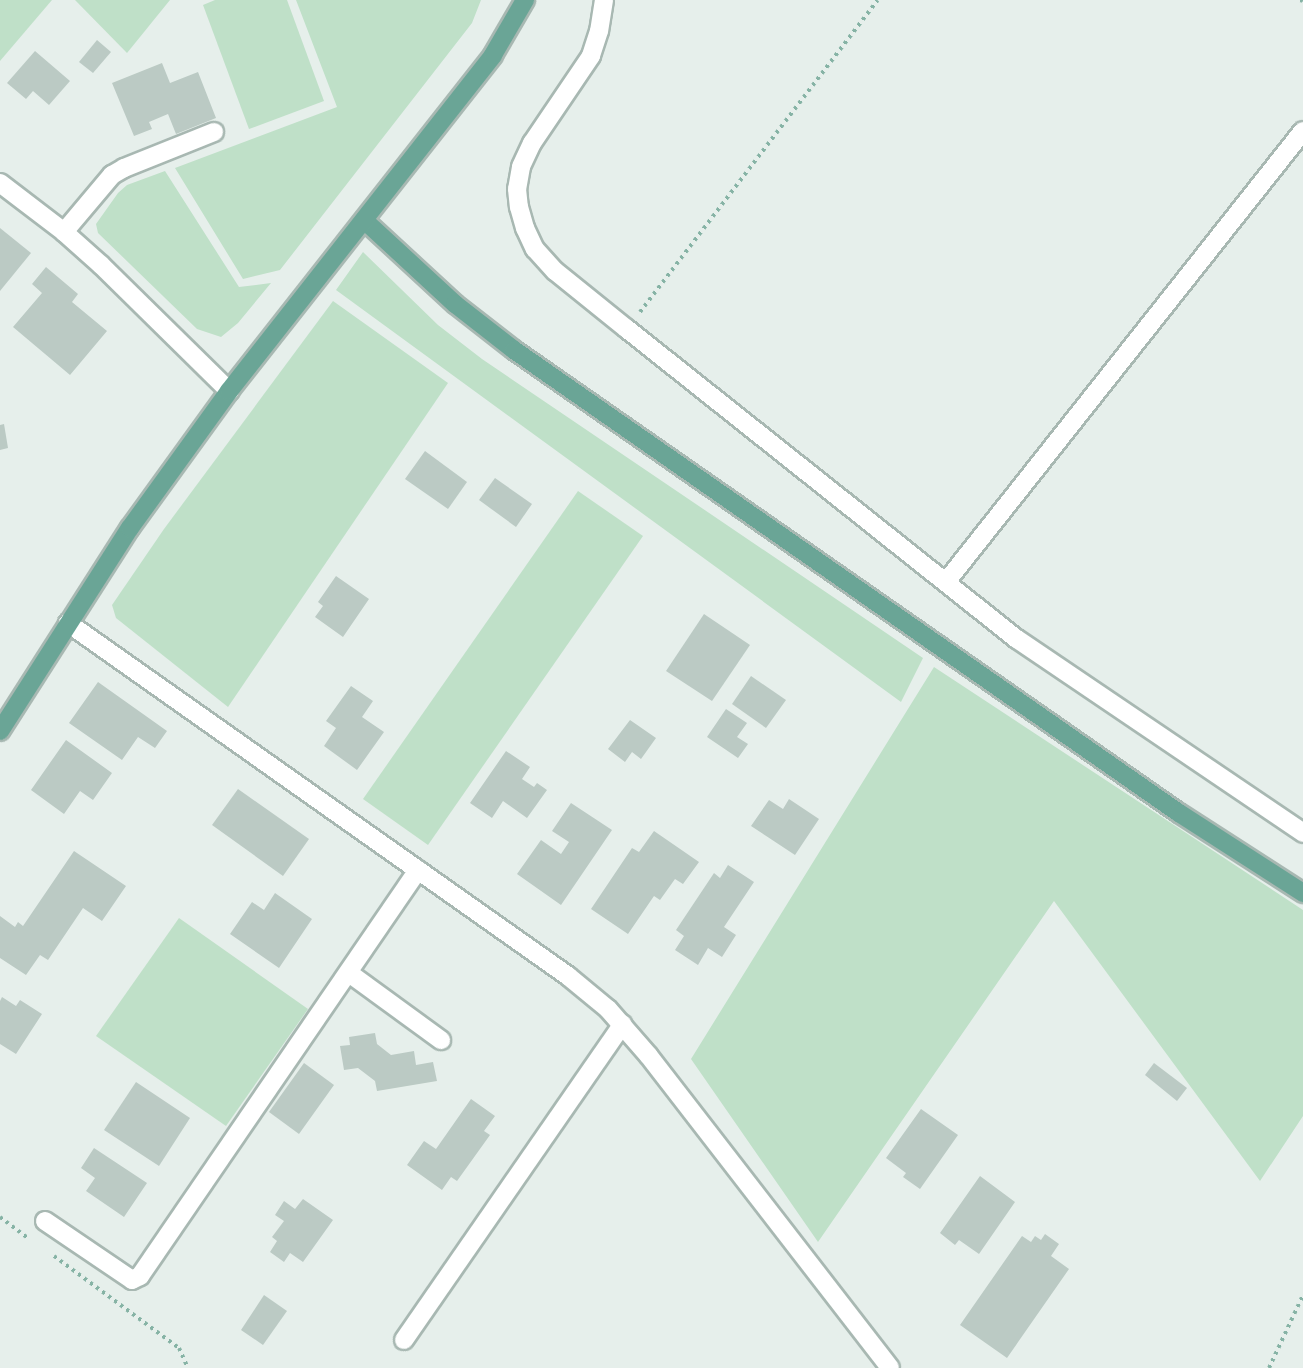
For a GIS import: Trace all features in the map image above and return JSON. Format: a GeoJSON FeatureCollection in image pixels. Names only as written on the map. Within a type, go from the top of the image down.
{"type":"FeatureCollection","features":[{"type":"Feature","properties":{"kind":"main road"},"geometry":{"type":"LineString","coordinates":[[0,730],[130,528],[229,391],[493,55],[525,0]]}},
{"type":"Feature","properties":{"kind":"main road"},"geometry":{"type":"LineString","coordinates":[[364,220],[455,304],[514,350],[1179,813],[1303,893]]}},
{"type":"Feature","properties":{"kind":"street"},"geometry":{"type":"LineString","coordinates":[[604,0],[599,30],[591,56],[532,143],[521,166],[517,189],[525,228],[535,249],[555,271],[1017,639],[1303,833]]}},
{"type":"Feature","properties":{"kind":"street"},"geometry":{"type":"LineString","coordinates":[[946,582],[1303,131]]}},
{"type":"Feature","properties":{"kind":"street"},"geometry":{"type":"LineString","coordinates":[[64,232],[112,175],[123,168],[214,132]]}},
{"type":"Feature","properties":{"kind":"street"},"geometry":{"type":"LineString","coordinates":[[0,183],[64,232],[229,391]]}},
{"type":"Feature","properties":{"kind":"street"},"geometry":{"type":"LineString","coordinates":[[68,623],[575,982],[623,1024],[890,1368]]}},
{"type":"Feature","properties":{"kind":"street"},"geometry":{"type":"LineString","coordinates":[[45,1221],[132,1280],[140,1276],[418,870]]}},
{"type":"Feature","properties":{"kind":"street"},"geometry":{"type":"LineString","coordinates":[[349,973],[441,1040]]}},
{"type":"Feature","properties":{"kind":"street"},"geometry":{"type":"LineString","coordinates":[[404,1340],[623,1024]]}},
{"type":"Feature","properties":{"kind":"path"},"geometry":{"type":"LineString","coordinates":[[627,329],[878,0]]}},
{"type":"Feature","properties":{"kind":"path"},"geometry":{"type":"LineString","coordinates":[[0,1217],[38,1244]]}},
{"type":"Feature","properties":{"kind":"path"},"geometry":{"type":"LineString","coordinates":[[47,1251],[179,1348],[188,1368]]}},
{"type":"Feature","properties":{"kind":"path"},"geometry":{"type":"LineString","coordinates":[[1269,1368],[1303,1295]]}},
{"type":"Feature","properties":{"kind":"green space"},"geometry":{"type":"Polygon","coordinates":[[[0,0],[52,0],[0,61],[0,0]]]}},
{"type":"Feature","properties":{"kind":"green space"},"geometry":{"type":"Polygon","coordinates":[[[75,0],[170,0],[127,53],[75,0]]]}},
{"type":"Feature","properties":{"kind":"green space"},"geometry":{"type":"Polygon","coordinates":[[[215,0],[287,0],[324,101],[249,129],[203,5],[215,0]]]}},
{"type":"Feature","properties":{"kind":"green space"},"geometry":{"type":"Polygon","coordinates":[[[296,0],[481,0],[472,23],[280,270],[243,279],[175,168],[337,107],[296,0]]]}},
{"type":"Feature","properties":{"kind":"green space"},"geometry":{"type":"Polygon","coordinates":[[[165,171],[239,287],[271,283],[238,323],[221,337],[197,329],[98,233],[96,224],[118,193],[127,185],[165,171]]]}},
{"type":"Feature","properties":{"kind":"green space"},"geometry":{"type":"Polygon","coordinates":[[[363,252],[438,325],[482,359],[923,658],[901,702],[336,290],[363,252]]]}},
{"type":"Feature","properties":{"kind":"green space"},"geometry":{"type":"Polygon","coordinates":[[[333,301],[448,383],[228,707],[116,618],[112,605],[164,529],[333,301]]]}},
{"type":"Feature","properties":{"kind":"green space"},"geometry":{"type":"Polygon","coordinates":[[[578,491],[643,536],[428,845],[363,799],[578,491]]]}},
{"type":"Feature","properties":{"kind":"green space"},"geometry":{"type":"Polygon","coordinates":[[[934,667],[1303,910],[1303,1116],[1260,1181],[1054,901],[818,1242],[691,1059],[934,667]]]}},
{"type":"Feature","properties":{"kind":"green space"},"geometry":{"type":"Polygon","coordinates":[[[179,918],[308,1009],[226,1126],[96,1036],[179,918]]]}},
{"type":"Feature","properties":{"kind":"building"},"geometry":{"type":"Polygon","coordinates":[[[97,40],[111,52],[93,73],[79,62],[97,40]]]}},
{"type":"Feature","properties":{"kind":"building"},"geometry":{"type":"Polygon","coordinates":[[[35,51],[70,81],[49,105],[33,91],[26,99],[7,83],[35,51]]]}},
{"type":"Feature","properties":{"kind":"building"},"geometry":{"type":"Polygon","coordinates":[[[162,63],[170,83],[198,72],[216,118],[176,134],[168,114],[149,122],[152,129],[134,136],[112,83],[162,63]]]}},
{"type":"Feature","properties":{"kind":"building"},"geometry":{"type":"Polygon","coordinates":[[[0,228],[31,253],[0,291],[0,228]]]}},
{"type":"Feature","properties":{"kind":"building"},"geometry":{"type":"Polygon","coordinates":[[[46,267],[78,294],[72,302],[107,331],[70,375],[13,327],[42,293],[32,284],[46,267]]]}},
{"type":"Feature","properties":{"kind":"building"},"geometry":{"type":"Polygon","coordinates":[[[4,424],[8,448],[0,450],[0,425],[4,424]]]}},
{"type":"Feature","properties":{"kind":"building"},"geometry":{"type":"Polygon","coordinates":[[[425,451],[467,482],[448,509],[405,479],[425,451]]]}},
{"type":"Feature","properties":{"kind":"building"},"geometry":{"type":"Polygon","coordinates":[[[495,478],[532,504],[516,527],[479,500],[495,478]]]}},
{"type":"Feature","properties":{"kind":"building"},"geometry":{"type":"Polygon","coordinates":[[[336,576],[369,599],[343,637],[315,617],[323,606],[318,602],[336,576]]]}},
{"type":"Feature","properties":{"kind":"building"},"geometry":{"type":"Polygon","coordinates":[[[704,614],[750,645],[712,701],[666,671],[704,614]]]}},
{"type":"Feature","properties":{"kind":"building"},"geometry":{"type":"Polygon","coordinates":[[[751,676],[786,700],[766,728],[732,704],[751,676]]]}},
{"type":"Feature","properties":{"kind":"building"},"geometry":{"type":"Polygon","coordinates":[[[98,682],[167,731],[155,748],[138,737],[122,760],[69,723],[98,682]]]}},
{"type":"Feature","properties":{"kind":"building"},"geometry":{"type":"Polygon","coordinates":[[[351,686],[373,701],[362,717],[384,732],[357,770],[324,746],[336,728],[326,721],[351,686]]]}},
{"type":"Feature","properties":{"kind":"building"},"geometry":{"type":"Polygon","coordinates":[[[726,709],[747,723],[737,737],[748,744],[738,758],[707,737],[726,709]]]}},
{"type":"Feature","properties":{"kind":"building"},"geometry":{"type":"Polygon","coordinates":[[[630,720],[656,738],[641,759],[632,752],[625,762],[608,749],[630,720]]]}},
{"type":"Feature","properties":{"kind":"building"},"geometry":{"type":"Polygon","coordinates":[[[66,740],[112,773],[93,800],[80,791],[64,814],[31,790],[66,740]]]}},
{"type":"Feature","properties":{"kind":"building"},"geometry":{"type":"Polygon","coordinates":[[[506,751],[530,767],[522,779],[534,787],[537,783],[547,790],[527,818],[503,801],[492,818],[470,803],[506,751]]]}},
{"type":"Feature","properties":{"kind":"building"},"geometry":{"type":"Polygon","coordinates":[[[238,789],[309,839],[283,876],[212,825],[238,789]]]}},
{"type":"Feature","properties":{"kind":"building"},"geometry":{"type":"Polygon","coordinates":[[[789,799],[819,819],[795,855],[751,826],[769,800],[783,809],[789,799]]]}},
{"type":"Feature","properties":{"kind":"building"},"geometry":{"type":"Polygon","coordinates":[[[571,803],[612,830],[561,905],[517,874],[541,840],[561,854],[569,842],[552,831],[571,803]]]}},
{"type":"Feature","properties":{"kind":"building"},"geometry":{"type":"Polygon","coordinates":[[[654,831],[699,862],[683,884],[675,879],[660,900],[654,896],[628,934],[591,909],[632,848],[639,852],[654,831]]]}},
{"type":"Feature","properties":{"kind":"building"},"geometry":{"type":"Polygon","coordinates":[[[74,851],[126,886],[102,921],[83,908],[48,960],[40,955],[26,975],[0,958],[0,916],[15,927],[18,922],[23,926],[74,851]]]}},
{"type":"Feature","properties":{"kind":"building"},"geometry":{"type":"Polygon","coordinates":[[[728,865],[754,882],[724,927],[736,935],[722,957],[708,948],[698,965],[675,950],[684,936],[676,930],[714,873],[720,878],[728,865]]]}},
{"type":"Feature","properties":{"kind":"building"},"geometry":{"type":"Polygon","coordinates":[[[275,893],[312,919],[279,968],[230,934],[252,902],[264,910],[275,893]]]}},
{"type":"Feature","properties":{"kind":"building"},"geometry":{"type":"Polygon","coordinates":[[[2,997],[16,1006],[20,1000],[42,1014],[16,1054],[0,1044],[0,1001],[2,997]]]}},
{"type":"Feature","properties":{"kind":"building"},"geometry":{"type":"Polygon","coordinates":[[[375,1033],[377,1044],[391,1055],[414,1051],[416,1065],[433,1062],[437,1081],[377,1091],[375,1081],[358,1068],[344,1070],[340,1046],[350,1045],[349,1037],[375,1033]]]}},
{"type":"Feature","properties":{"kind":"building"},"geometry":{"type":"Polygon","coordinates":[[[304,1063],[334,1085],[299,1134],[269,1112],[304,1063]]]}},
{"type":"Feature","properties":{"kind":"building"},"geometry":{"type":"Polygon","coordinates":[[[1154,1063],[1187,1088],[1177,1101],[1145,1075],[1154,1063]]]}},
{"type":"Feature","properties":{"kind":"building"},"geometry":{"type":"Polygon","coordinates":[[[136,1082],[190,1118],[159,1166],[104,1130],[136,1082]]]}},
{"type":"Feature","properties":{"kind":"building"},"geometry":{"type":"Polygon","coordinates":[[[471,1099],[495,1116],[484,1131],[490,1135],[457,1181],[451,1177],[442,1190],[407,1165],[424,1141],[436,1149],[471,1099]]]}},
{"type":"Feature","properties":{"kind":"building"},"geometry":{"type":"Polygon","coordinates":[[[921,1109],[958,1135],[920,1189],[903,1177],[906,1173],[886,1158],[921,1109]]]}},
{"type":"Feature","properties":{"kind":"building"},"geometry":{"type":"Polygon","coordinates":[[[94,1148],[147,1183],[124,1217],[86,1191],[95,1178],[81,1168],[94,1148]]]}},
{"type":"Feature","properties":{"kind":"building"},"geometry":{"type":"Polygon","coordinates":[[[980,1176],[1015,1202],[979,1254],[959,1240],[955,1245],[940,1233],[980,1176]]]}},
{"type":"Feature","properties":{"kind":"building"},"geometry":{"type":"Polygon","coordinates":[[[303,1199],[333,1220],[303,1262],[290,1253],[284,1262],[270,1252],[277,1241],[272,1237],[284,1221],[275,1215],[284,1201],[295,1209],[303,1199]]]}},
{"type":"Feature","properties":{"kind":"building"},"geometry":{"type":"Polygon","coordinates":[[[1045,1234],[1059,1244],[1051,1256],[1069,1269],[1007,1358],[960,1325],[1022,1236],[1031,1242],[1035,1236],[1041,1240],[1045,1234]]]}},
{"type":"Feature","properties":{"kind":"building"},"geometry":{"type":"Polygon","coordinates":[[[264,1295],[287,1311],[263,1345],[241,1330],[264,1295]]]}}]}
